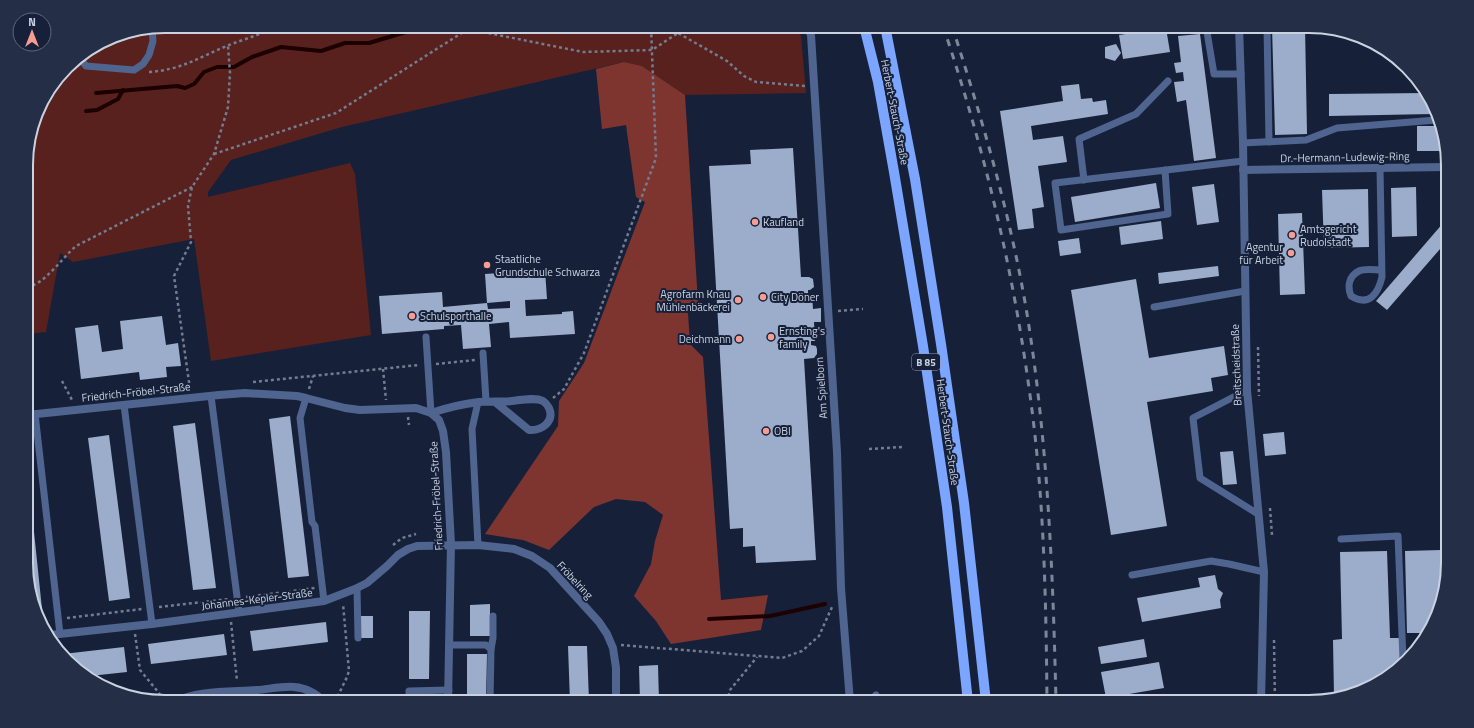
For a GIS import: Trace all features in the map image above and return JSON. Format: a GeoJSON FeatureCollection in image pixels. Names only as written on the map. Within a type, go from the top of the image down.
{"type":"FeatureCollection","features":[{"type":"Feature","properties":{"kind":"main road","name":"Herbert-Stauch-Straße"},"geometry":{"type":"LineString","coordinates":[[866,33],[879,89],[923,346],[947,507],[967,695]]}},
{"type":"Feature","properties":{"kind":"main road","name":"Herbert-Stauch-Straße"},"geometry":{"type":"LineString","coordinates":[[886,33],[915,179],[941,344],[964,503],[985,695]]}},
{"type":"Feature","properties":{"kind":"street","name":"Am Spielborn"},"geometry":{"type":"LineString","coordinates":[[810,33],[837,452],[841,588],[849,695]]}},
{"type":"Feature","properties":{"kind":"street","name":"Breitscheidstraße"},"geometry":{"type":"LineString","coordinates":[[1239,33],[1243,143],[1247,390],[1264,572],[1262,695]]}},
{"type":"Feature","properties":{"kind":"street","name":"Dr.-Hermann-Ludewig-Ring"},"geometry":{"type":"LineString","coordinates":[[1243,170],[1441,168]]}},
{"type":"Feature","properties":{"kind":"street","name":"Friedrich-Fröbel-Straße"},"geometry":{"type":"LineString","coordinates":[[33,415],[77,409],[245,393],[306,398],[345,408],[360,410],[416,408],[430,413],[439,420],[443,431],[446,452],[450,544],[448,695]]}},
{"type":"Feature","properties":{"kind":"street"},"geometry":{"type":"LineString","coordinates":[[430,413],[450,407],[482,402],[536,400],[543,401],[545,403],[550,411],[550,418],[548,423],[543,428],[529,430],[495,402]]}},
{"type":"Feature","properties":{"kind":"street","name":"Johannes-Kepler-Straße"},"geometry":{"type":"LineString","coordinates":[[55,635],[152,624],[324,601],[342,595],[367,583],[398,555],[408,549],[417,546],[450,544]]}},
{"type":"Feature","properties":{"kind":"street","name":"Fröbelring"},"geometry":{"type":"LineString","coordinates":[[450,544],[478,545],[514,550],[532,556],[550,568],[599,622],[607,634],[613,648],[616,668],[616,695]]}},
{"type":"Feature","properties":{"kind":"street"},"geometry":{"type":"LineString","coordinates":[[194,695],[293,687],[316,695]]}},
{"type":"Feature","properties":{"kind":"lane"},"geometry":{"type":"LineString","coordinates":[[1207,33],[1214,74],[1241,74]]}},
{"type":"Feature","properties":{"kind":"lane"},"geometry":{"type":"LineString","coordinates":[[1267,33],[1269,142]]}},
{"type":"Feature","properties":{"kind":"lane"},"geometry":{"type":"LineString","coordinates":[[83,62],[86,66],[134,70],[143,64],[149,55],[153,42],[152,34]]}},
{"type":"Feature","properties":{"kind":"lane"},"geometry":{"type":"LineString","coordinates":[[1084,180],[1079,138],[1136,114],[1168,81]]}},
{"type":"Feature","properties":{"kind":"lane"},"geometry":{"type":"LineString","coordinates":[[1243,143],[1306,140],[1337,128],[1433,120]]}},
{"type":"Feature","properties":{"kind":"lane"},"geometry":{"type":"LineString","coordinates":[[1165,170],[1168,214],[1061,230],[1055,183],[1084,180],[1165,170],[1243,161]]}},
{"type":"Feature","properties":{"kind":"lane"},"geometry":{"type":"LineString","coordinates":[[1380,168],[1382,270],[1379,289],[1370,298],[1362,301],[1351,296],[1349,284],[1352,276],[1360,270],[1382,270]]}},
{"type":"Feature","properties":{"kind":"lane"},"geometry":{"type":"LineString","coordinates":[[1154,307],[1245,291]]}},
{"type":"Feature","properties":{"kind":"lane"},"geometry":{"type":"LineString","coordinates":[[426,336],[430,413]]}},
{"type":"Feature","properties":{"kind":"lane"},"geometry":{"type":"LineString","coordinates":[[478,545],[472,428],[482,402],[483,356]]}},
{"type":"Feature","properties":{"kind":"lane"},"geometry":{"type":"LineString","coordinates":[[1247,390],[1193,418],[1200,478],[1258,514]]}},
{"type":"Feature","properties":{"kind":"lane"},"geometry":{"type":"LineString","coordinates":[[211,396],[235,613]]}},
{"type":"Feature","properties":{"kind":"lane"},"geometry":{"type":"LineString","coordinates":[[306,398],[300,418],[312,522],[315,526],[324,601]]}},
{"type":"Feature","properties":{"kind":"lane"},"geometry":{"type":"LineString","coordinates":[[124,405],[152,624]]}},
{"type":"Feature","properties":{"kind":"lane"},"geometry":{"type":"LineString","coordinates":[[33,430],[60,634]]}},
{"type":"Feature","properties":{"kind":"lane"},"geometry":{"type":"LineString","coordinates":[[1341,539],[1398,536],[1403,655]]}},
{"type":"Feature","properties":{"kind":"lane"},"geometry":{"type":"LineString","coordinates":[[1132,575],[1211,562],[1229,564],[1264,572]]}},
{"type":"Feature","properties":{"kind":"lane"},"geometry":{"type":"LineString","coordinates":[[357,588],[358,638]]}},
{"type":"Feature","properties":{"kind":"lane"},"geometry":{"type":"LineString","coordinates":[[490,695],[491,649],[494,638],[493,616]]}},
{"type":"Feature","properties":{"kind":"lane"},"geometry":{"type":"LineString","coordinates":[[449,645],[486,645],[491,649]]}},
{"type":"Feature","properties":{"kind":"lane"},"geometry":{"type":"LineString","coordinates":[[409,695],[409,691],[448,690]]}},
{"type":"Feature","properties":{"kind":"path"},"geometry":{"type":"LineString","coordinates":[[134,70],[142,72],[165,71],[185,65],[260,33]]}},
{"type":"Feature","properties":{"kind":"path"},"geometry":{"type":"LineString","coordinates":[[214,154],[336,113],[460,33]]}},
{"type":"Feature","properties":{"kind":"path"},"geometry":{"type":"LineString","coordinates":[[492,33],[583,52],[652,50],[678,33],[727,61],[744,76],[756,82],[803,87],[814,85]]}},
{"type":"Feature","properties":{"kind":"path"},"geometry":{"type":"LineString","coordinates":[[545,403],[564,389],[584,352],[656,158],[651,33]]}},
{"type":"Feature","properties":{"kind":"path"},"geometry":{"type":"LineString","coordinates":[[192,398],[174,276],[191,242],[188,206],[192,187],[214,154],[228,107],[230,73],[228,46]]}},
{"type":"Feature","properties":{"kind":"path"},"geometry":{"type":"LineString","coordinates":[[33,285],[43,280],[66,254],[76,246],[192,187]]}},
{"type":"Feature","properties":{"kind":"path"},"geometry":{"type":"LineString","coordinates":[[828,312],[863,309]]}},
{"type":"Feature","properties":{"kind":"path"},"geometry":{"type":"LineString","coordinates":[[1258,344],[1259,402]]}},
{"type":"Feature","properties":{"kind":"path"},"geometry":{"type":"LineString","coordinates":[[250,382],[427,365],[483,356]]}},
{"type":"Feature","properties":{"kind":"path"},"geometry":{"type":"LineString","coordinates":[[383,369],[387,408]]}},
{"type":"Feature","properties":{"kind":"path"},"geometry":{"type":"LineString","coordinates":[[306,398],[313,376]]}},
{"type":"Feature","properties":{"kind":"path"},"geometry":{"type":"LineString","coordinates":[[62,381],[77,409]]}},
{"type":"Feature","properties":{"kind":"path"},"geometry":{"type":"LineString","coordinates":[[869,449],[902,447]]}},
{"type":"Feature","properties":{"kind":"path"},"geometry":{"type":"LineString","coordinates":[[1269,507],[1272,538]]}},
{"type":"Feature","properties":{"kind":"path"},"geometry":{"type":"LineString","coordinates":[[613,648],[621,645],[782,658],[802,651],[819,636],[841,588]]}},
{"type":"Feature","properties":{"kind":"path"},"geometry":{"type":"LineString","coordinates":[[339,695],[349,671],[342,595]]}},
{"type":"Feature","properties":{"kind":"path"},"geometry":{"type":"LineString","coordinates":[[235,613],[238,692]]}},
{"type":"Feature","properties":{"kind":"path"},"geometry":{"type":"LineString","coordinates":[[134,626],[140,670],[160,695]]}},
{"type":"Feature","properties":{"kind":"path"},"geometry":{"type":"LineString","coordinates":[[1274,634],[1274,695]]}},
{"type":"Feature","properties":{"kind":"path"},"geometry":{"type":"LineString","coordinates":[[729,695],[730,690],[757,657]]}},
{"type":"Feature","properties":{"kind":"shaded area"},"geometry":{"type":"Polygon","coordinates":[[[157,33],[799,33],[801,36],[806,93],[685,95],[642,66],[624,62],[342,127],[231,160],[208,192],[208,197],[350,163],[355,174],[371,335],[211,361],[194,239],[73,262],[60,253],[46,332],[33,333],[33,157],[38,131],[43,115],[51,99],[66,78],[92,55],[115,43],[157,33]]]}},
{"type":"Feature","properties":{"kind":"shaded area"},"geometry":{"type":"Polygon","coordinates":[[[624,62],[642,66],[685,95],[698,303],[688,313],[690,344],[703,357],[721,600],[768,595],[761,630],[671,644],[656,621],[634,596],[651,564],[655,541],[663,515],[645,502],[616,499],[594,507],[549,550],[523,540],[485,534],[558,426],[559,401],[584,363],[645,202],[636,197],[626,125],[602,129],[596,69],[624,62]]]}},
{"type":"Feature","properties":{"kind":"building"},"geometry":{"type":"Polygon","coordinates":[[[1132,33],[1167,33],[1170,52],[1123,59],[1119,35],[1132,33]]]}},
{"type":"Feature","properties":{"kind":"building"},"geometry":{"type":"Polygon","coordinates":[[[1272,33],[1305,33],[1307,134],[1275,135],[1272,33]]]}},
{"type":"Feature","properties":{"kind":"building"},"geometry":{"type":"Polygon","coordinates":[[[1200,34],[1216,158],[1194,161],[1186,100],[1177,102],[1174,82],[1184,81],[1183,72],[1176,73],[1174,63],[1181,62],[1178,36],[1200,34]]]}},
{"type":"Feature","properties":{"kind":"building"},"geometry":{"type":"Polygon","coordinates":[[[1116,44],[1121,53],[1115,61],[1105,58],[1105,47],[1116,44]]]}},
{"type":"Feature","properties":{"kind":"building"},"geometry":{"type":"Polygon","coordinates":[[[1079,84],[1081,99],[1092,98],[1093,102],[1106,100],[1108,114],[1031,126],[1033,140],[1063,136],[1067,162],[1038,166],[1044,207],[1032,209],[1034,228],[1018,230],[1000,111],[1063,101],[1061,86],[1079,84]]]}},
{"type":"Feature","properties":{"kind":"building"},"geometry":{"type":"Polygon","coordinates":[[[1420,93],[1430,114],[1329,116],[1329,94],[1420,93]]]}},
{"type":"Feature","properties":{"kind":"building"},"geometry":{"type":"Polygon","coordinates":[[[1417,126],[1435,126],[1440,151],[1417,151],[1417,126]]]}},
{"type":"Feature","properties":{"kind":"building"},"geometry":{"type":"Polygon","coordinates":[[[793,148],[801,277],[809,277],[813,279],[814,287],[808,290],[808,294],[812,294],[813,309],[821,308],[821,322],[814,322],[815,341],[811,341],[811,345],[816,346],[817,354],[814,358],[804,359],[816,560],[756,563],[755,546],[743,547],[743,528],[730,529],[709,166],[751,164],[750,150],[793,148]]]}},
{"type":"Feature","properties":{"kind":"building"},"geometry":{"type":"Polygon","coordinates":[[[1156,183],[1160,208],[1075,222],[1071,197],[1156,183]]]}},
{"type":"Feature","properties":{"kind":"building"},"geometry":{"type":"Polygon","coordinates":[[[1214,184],[1219,222],[1197,225],[1192,187],[1214,184]]]}},
{"type":"Feature","properties":{"kind":"building"},"geometry":{"type":"Polygon","coordinates":[[[1416,187],[1417,236],[1392,237],[1391,188],[1416,187]]]}},
{"type":"Feature","properties":{"kind":"building"},"geometry":{"type":"Polygon","coordinates":[[[1368,189],[1369,247],[1324,248],[1322,190],[1368,189]]]}},
{"type":"Feature","properties":{"kind":"building","name":"Agentur für Arbeit"},"geometry":{"type":"Polygon","coordinates":[[[1302,213],[1305,294],[1280,295],[1278,214],[1302,213]]]}},
{"type":"Feature","properties":{"kind":"building"},"geometry":{"type":"Polygon","coordinates":[[[1161,221],[1163,239],[1121,245],[1119,227],[1161,221]]]}},
{"type":"Feature","properties":{"kind":"building"},"geometry":{"type":"Polygon","coordinates":[[[1441,225],[1441,248],[1387,310],[1376,301],[1441,225]]]}},
{"type":"Feature","properties":{"kind":"building"},"geometry":{"type":"Polygon","coordinates":[[[1079,238],[1081,253],[1060,256],[1058,241],[1079,238]]]}},
{"type":"Feature","properties":{"kind":"building"},"geometry":{"type":"Polygon","coordinates":[[[1218,266],[1219,276],[1159,284],[1158,273],[1218,266]]]}},
{"type":"Feature","properties":{"kind":"building"},"geometry":{"type":"Polygon","coordinates":[[[545,270],[547,299],[525,300],[526,316],[562,314],[562,312],[573,311],[575,334],[510,338],[509,322],[489,324],[491,347],[463,349],[461,325],[444,326],[444,329],[382,334],[379,296],[442,292],[443,307],[487,303],[485,274],[545,270]],[[510,301],[487,303],[488,309],[510,308],[510,301]]]}},
{"type":"Feature","properties":{"kind":"building"},"geometry":{"type":"Polygon","coordinates":[[[1136,279],[1149,358],[1224,346],[1228,375],[1211,378],[1213,391],[1147,402],[1167,526],[1111,535],[1071,290],[1136,279]]]}},
{"type":"Feature","properties":{"kind":"building"},"geometry":{"type":"Polygon","coordinates":[[[162,316],[166,345],[178,343],[181,366],[166,367],[167,377],[140,380],[139,372],[81,379],[75,328],[98,325],[102,352],[123,349],[120,321],[162,316]]]}},
{"type":"Feature","properties":{"kind":"building"},"geometry":{"type":"Polygon","coordinates":[[[290,416],[309,576],[288,578],[269,419],[290,416]]]}},
{"type":"Feature","properties":{"kind":"building"},"geometry":{"type":"Polygon","coordinates":[[[195,423],[216,588],[193,590],[173,426],[195,423]]]}},
{"type":"Feature","properties":{"kind":"building"},"geometry":{"type":"Polygon","coordinates":[[[1284,432],[1286,454],[1265,456],[1263,434],[1284,432]]]}},
{"type":"Feature","properties":{"kind":"building"},"geometry":{"type":"Polygon","coordinates":[[[109,435],[130,598],[109,601],[88,438],[109,435]]]}},
{"type":"Feature","properties":{"kind":"building"},"geometry":{"type":"Polygon","coordinates":[[[1233,451],[1237,484],[1223,485],[1220,452],[1233,451]]]}},
{"type":"Feature","properties":{"kind":"building"},"geometry":{"type":"Polygon","coordinates":[[[33,522],[42,609],[34,580],[33,522]]]}},
{"type":"Feature","properties":{"kind":"building"},"geometry":{"type":"Polygon","coordinates":[[[1441,550],[1440,580],[1436,597],[1434,605],[1421,633],[1407,633],[1405,551],[1441,550]]]}},
{"type":"Feature","properties":{"kind":"building"},"geometry":{"type":"Polygon","coordinates":[[[1387,551],[1390,638],[1401,638],[1402,656],[1382,673],[1367,681],[1351,688],[1334,692],[1333,640],[1342,639],[1340,552],[1387,551]]]}},
{"type":"Feature","properties":{"kind":"building"},"geometry":{"type":"Polygon","coordinates":[[[1215,575],[1218,589],[1223,593],[1220,600],[1221,608],[1142,622],[1137,598],[1200,587],[1198,578],[1215,575]]]}},
{"type":"Feature","properties":{"kind":"building"},"geometry":{"type":"Polygon","coordinates":[[[490,604],[490,636],[470,636],[470,605],[490,604]]]}},
{"type":"Feature","properties":{"kind":"building"},"geometry":{"type":"Polygon","coordinates":[[[409,611],[430,611],[429,679],[409,679],[409,611]]]}},
{"type":"Feature","properties":{"kind":"building"},"geometry":{"type":"Polygon","coordinates":[[[361,616],[373,616],[373,638],[361,638],[361,616]]]}},
{"type":"Feature","properties":{"kind":"building"},"geometry":{"type":"Polygon","coordinates":[[[326,622],[328,642],[253,651],[250,631],[326,622]]]}},
{"type":"Feature","properties":{"kind":"building"},"geometry":{"type":"Polygon","coordinates":[[[224,634],[227,655],[151,664],[148,644],[224,634]]]}},
{"type":"Feature","properties":{"kind":"building"},"geometry":{"type":"Polygon","coordinates":[[[1144,639],[1147,657],[1101,664],[1098,647],[1144,639]]]}},
{"type":"Feature","properties":{"kind":"building"},"geometry":{"type":"Polygon","coordinates":[[[568,646],[587,646],[589,695],[570,695],[568,646]]]}},
{"type":"Feature","properties":{"kind":"building"},"geometry":{"type":"Polygon","coordinates":[[[124,647],[127,672],[96,675],[78,662],[69,653],[124,647]]]}},
{"type":"Feature","properties":{"kind":"building"},"geometry":{"type":"Polygon","coordinates":[[[467,654],[487,654],[486,695],[467,695],[467,654]]]}},
{"type":"Feature","properties":{"kind":"building"},"geometry":{"type":"Polygon","coordinates":[[[1159,662],[1164,688],[1123,695],[1105,695],[1101,672],[1159,662]]]}},
{"type":"Feature","properties":{"kind":"building"},"geometry":{"type":"Polygon","coordinates":[[[658,665],[659,695],[640,695],[639,666],[658,665]]]}},
{"type":"Feature","properties":{"kind":"building"},"geometry":{"type":"Polygon","coordinates":[[[364,694],[383,694],[383,695],[364,694]]]}},
{"type":"Feature","properties":{"kind":"waterway"},"geometry":{"type":"LineString","coordinates":[[96,93],[177,86],[185,88],[194,84],[204,72],[217,67],[234,67],[252,57],[281,47],[321,51],[345,43],[369,43],[403,33]]}},
{"type":"Feature","properties":{"kind":"waterway"},"geometry":{"type":"LineString","coordinates":[[86,111],[97,110],[118,99],[123,90]]}},
{"type":"Feature","properties":{"kind":"waterway"},"geometry":{"type":"LineString","coordinates":[[709,619],[770,616],[825,604]]}},
{"type":"Feature","properties":{"kind":"railway"},"geometry":{"type":"LineString","coordinates":[[945,33],[971,115],[995,205],[1022,342],[1034,427],[1041,505],[1045,584],[1047,695]]}},
{"type":"Feature","properties":{"kind":"railway"},"geometry":{"type":"LineString","coordinates":[[954,33],[996,172],[1014,245],[1028,320],[1035,368],[1045,463],[1051,558],[1056,695]]}},
{"type":"Feature","properties":{"kind":"place","name":"Kaufland"},"geometry":{"type":"Point","coordinates":[755,222]}},
{"type":"Feature","properties":{"kind":"place","name":"Amtsgericht Rudolstadt"},"geometry":{"type":"Point","coordinates":[1292,235]}},
{"type":"Feature","properties":{"kind":"place","name":"Agentur für Arbeit"},"geometry":{"type":"Point","coordinates":[1291,253]}},
{"type":"Feature","properties":{"kind":"place","name":"Staatliche Grundschule Schwarza"},"geometry":{"type":"Point","coordinates":[487,265]}},
{"type":"Feature","properties":{"kind":"place","name":"City Döner"},"geometry":{"type":"Point","coordinates":[763,297]}},
{"type":"Feature","properties":{"kind":"place","name":"Agrofarm Knau Mühlenbäckerei"},"geometry":{"type":"Point","coordinates":[738,300]}},
{"type":"Feature","properties":{"kind":"place","name":"Schulsporthalle"},"geometry":{"type":"Point","coordinates":[412,316]}},
{"type":"Feature","properties":{"kind":"place","name":"Ernsting's family"},"geometry":{"type":"Point","coordinates":[771,337]}},
{"type":"Feature","properties":{"kind":"place","name":"Deichmann"},"geometry":{"type":"Point","coordinates":[739,339]}},
{"type":"Feature","properties":{"kind":"place","name":"OBI"},"geometry":{"type":"Point","coordinates":[766,431]}}]}
